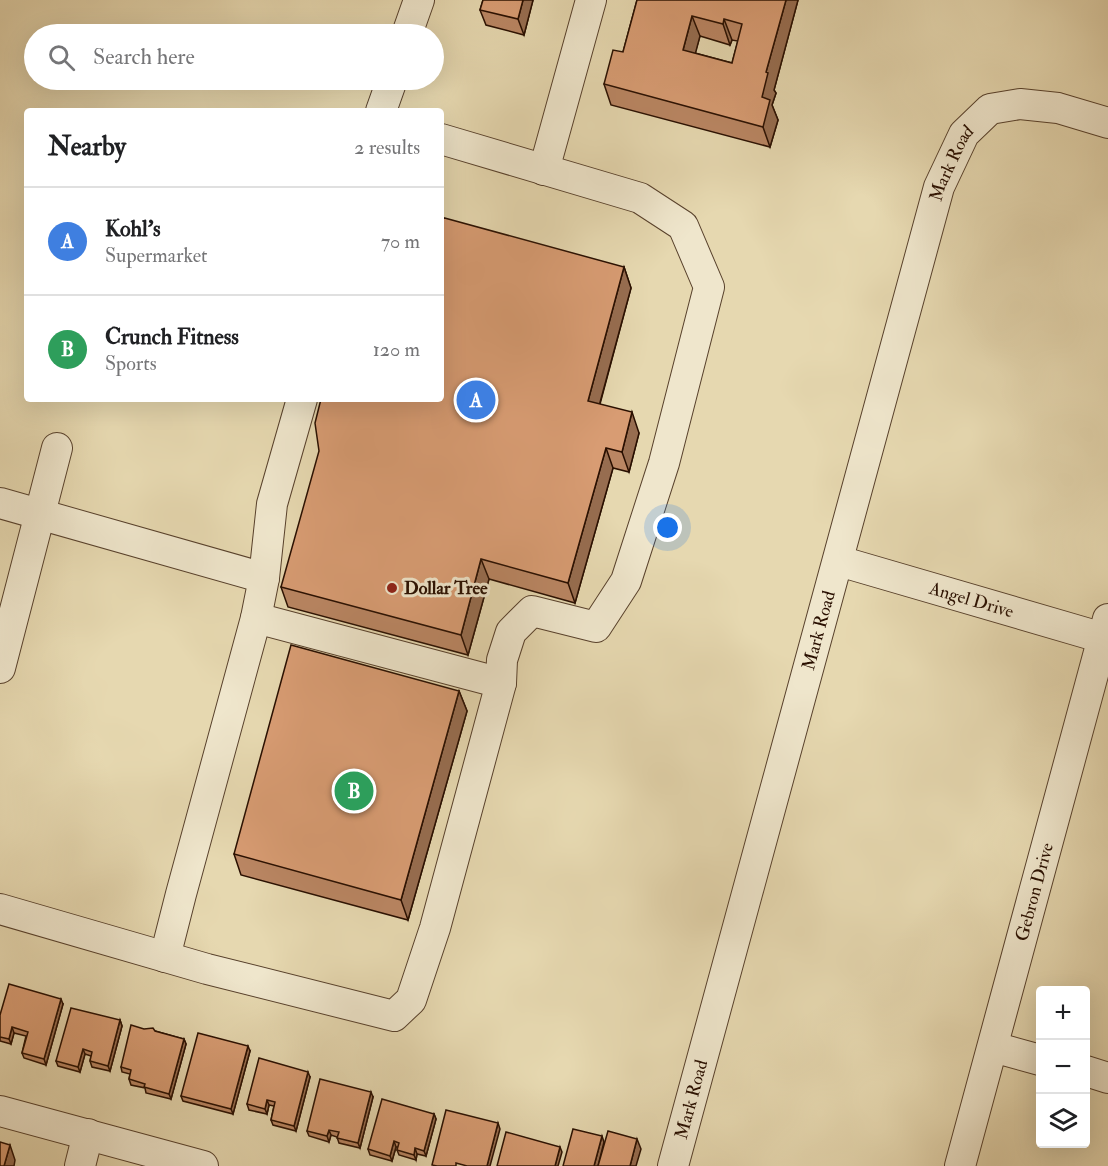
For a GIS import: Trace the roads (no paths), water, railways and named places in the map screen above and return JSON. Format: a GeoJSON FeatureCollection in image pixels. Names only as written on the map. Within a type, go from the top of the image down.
{"type":"FeatureCollection","features":[{"type":"Feature","properties":{"kind":"street"},"geometry":{"type":"LineString","coordinates":[[411,24],[419,0]]}},
{"type":"Feature","properties":{"kind":"street"},"geometry":{"type":"LineString","coordinates":[[544,170],[591,0]]}},
{"type":"Feature","properties":{"kind":"street"},"geometry":{"type":"LineString","coordinates":[[382,108],[388,90]]}},
{"type":"Feature","properties":{"kind":"street","name":"Mark Road"},"geometry":{"type":"LineString","coordinates":[[673,1166],[939,188],[964,134],[990,109],[1020,104],[1058,108],[1108,123]]}},
{"type":"Feature","properties":{"kind":"street"},"geometry":{"type":"LineString","coordinates":[[0,909],[165,957],[393,1016],[411,1000],[435,928],[501,683],[502,660],[511,632],[532,611],[596,627],[626,581],[664,463],[709,287],[683,226],[640,198],[444,140]]}},
{"type":"Feature","properties":{"kind":"street"},"geometry":{"type":"LineString","coordinates":[[165,957],[256,618],[264,578],[272,504],[301,402]]}},
{"type":"Feature","properties":{"kind":"street"},"geometry":{"type":"LineString","coordinates":[[0,668],[57,448]]}},
{"type":"Feature","properties":{"kind":"street"},"geometry":{"type":"LineString","coordinates":[[1,509],[40,515],[264,578]]}},
{"type":"Feature","properties":{"kind":"street","name":"Angel Drive"},"geometry":{"type":"LineString","coordinates":[[839,561],[1105,628]]}},
{"type":"Feature","properties":{"kind":"street"},"geometry":{"type":"LineString","coordinates":[[256,618],[501,683]]}},
{"type":"Feature","properties":{"kind":"street","name":"Gebron Drive"},"geometry":{"type":"LineString","coordinates":[[960,1166],[1105,628]]}},
{"type":"Feature","properties":{"kind":"street"},"geometry":{"type":"LineString","coordinates":[[993,1047],[1036,1059]]}},
{"type":"Feature","properties":{"kind":"street"},"geometry":{"type":"LineString","coordinates":[[1090,1072],[1108,1078]]}},
{"type":"Feature","properties":{"kind":"street"},"geometry":{"type":"LineString","coordinates":[[0,1110],[203,1166]]}},
{"type":"Feature","properties":{"kind":"street"},"geometry":{"type":"LineString","coordinates":[[80,1166],[88,1134]]}},
{"type":"Feature","properties":{"kind":"place","name":"Kohl's"},"geometry":{"type":"Point","coordinates":[476,400]}},
{"type":"Feature","properties":{"kind":"place","name":"Dollar Tree"},"geometry":{"type":"Point","coordinates":[392,588]}},
{"type":"Feature","properties":{"kind":"place","name":"Crunch Fitness"},"geometry":{"type":"Point","coordinates":[354,791]}}]}
